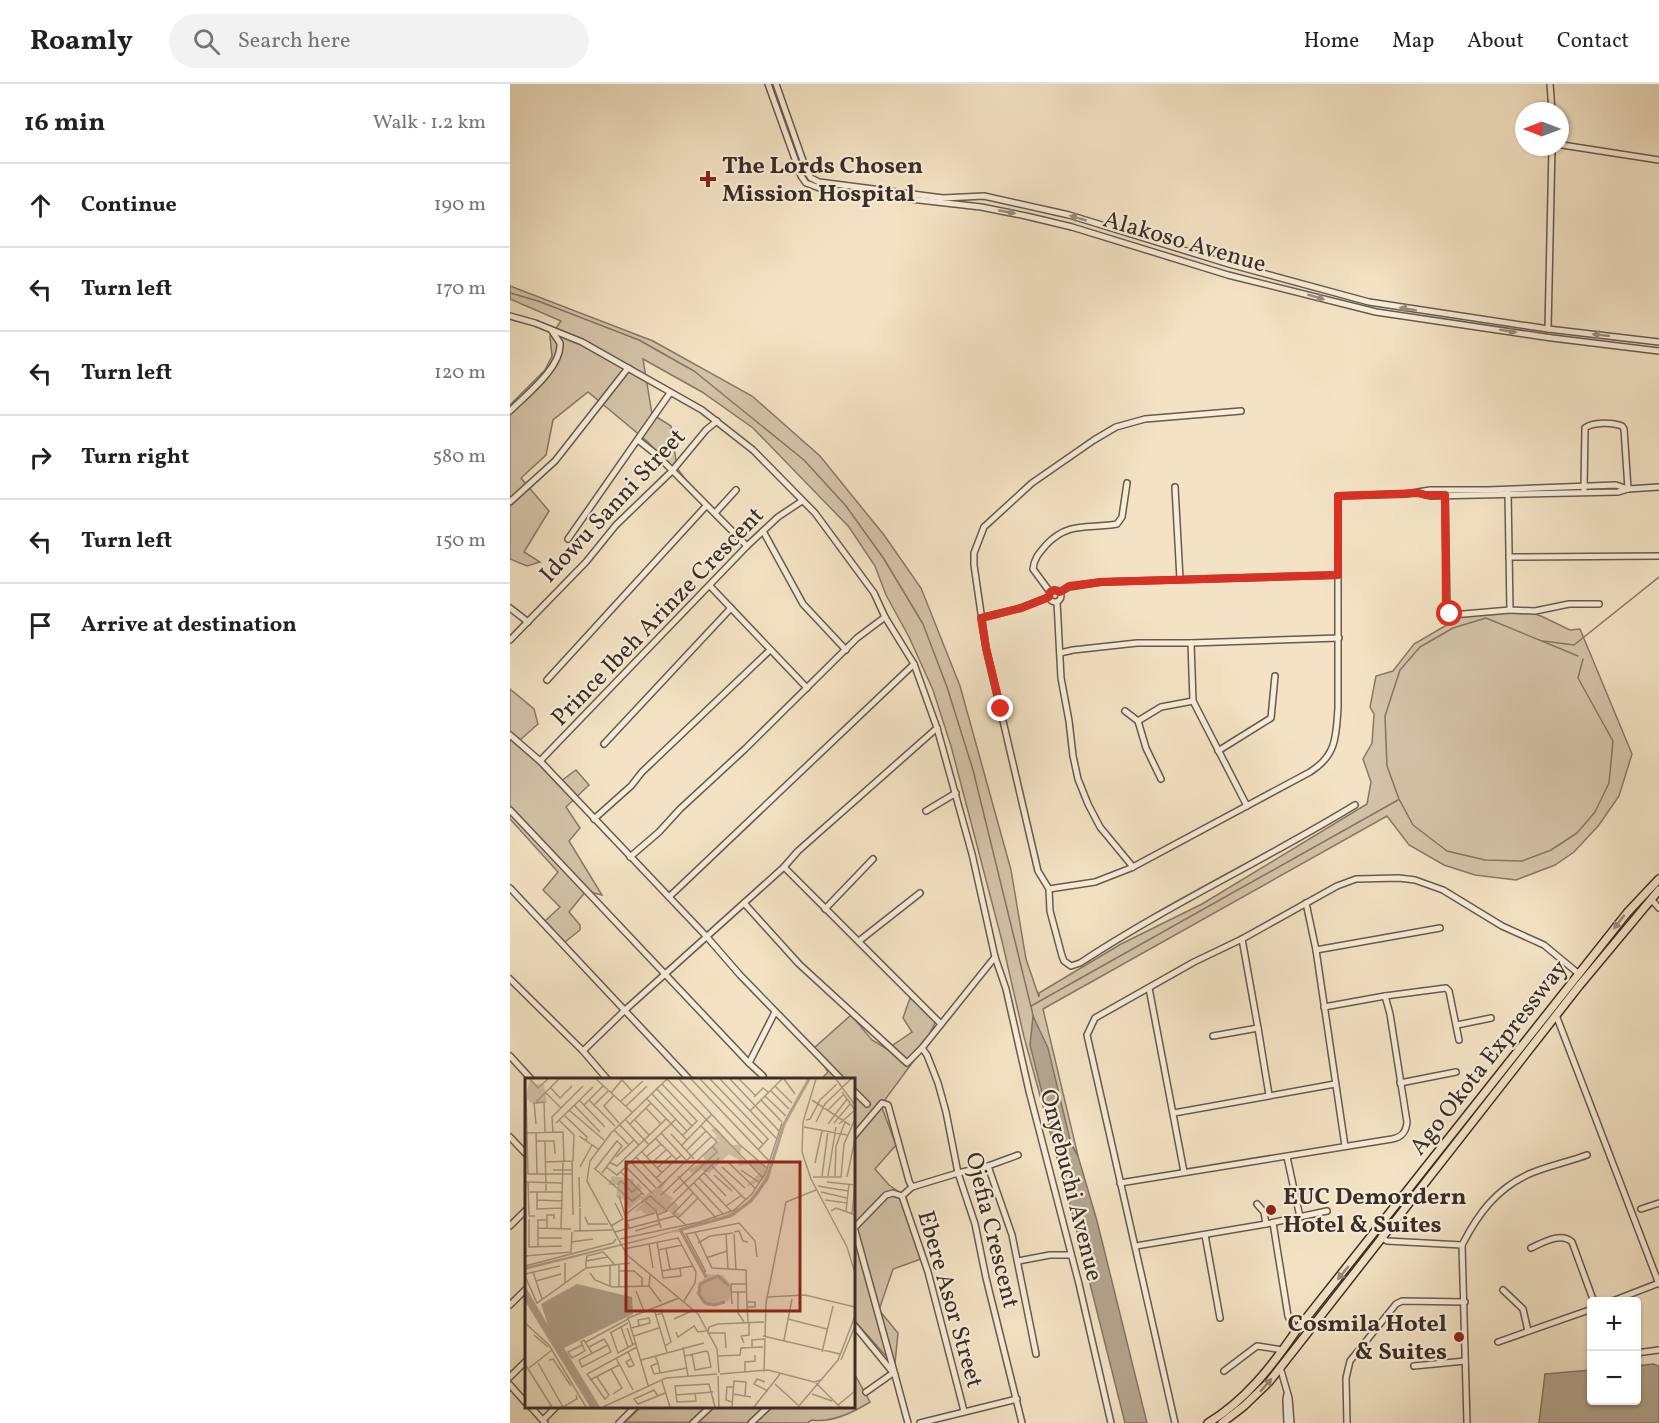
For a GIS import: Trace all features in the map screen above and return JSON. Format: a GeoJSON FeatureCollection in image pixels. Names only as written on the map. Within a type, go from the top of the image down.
{"type":"FeatureCollection","features":[{"type":"Feature","properties":{"kind":"main road","name":"Ago Okota Expressway"},"geometry":{"type":"LineString","coordinates":[[1208,1423],[1236,1403],[1267,1371],[1296,1331],[1578,974],[1627,913],[1659,879]]}},
{"type":"Feature","properties":{"kind":"main road","name":"Ago Okota Expressway"},"geometry":{"type":"LineString","coordinates":[[1222,1423],[1259,1393],[1556,1015],[1659,890]]}},
{"type":"Feature","properties":{"kind":"street","name":"Alakoso Avenue"},"geometry":{"type":"LineString","coordinates":[[768,84],[801,176],[806,183],[822,189],[981,207],[1072,227],[1228,275],[1348,306],[1408,318],[1659,351]]}},
{"type":"Feature","properties":{"kind":"street","name":"Alakoso Avenue"},"geometry":{"type":"LineString","coordinates":[[776,84],[807,172],[816,181],[849,188],[943,198],[982,196],[1070,215],[1341,295],[1394,307],[1659,342]]}},
{"type":"Feature","properties":{"kind":"street"},"geometry":{"type":"LineString","coordinates":[[1550,84],[1551,102]]}},
{"type":"Feature","properties":{"kind":"street"},"geometry":{"type":"LineString","coordinates":[[1569,146],[1659,160]]}},
{"type":"Feature","properties":{"kind":"street"},"geometry":{"type":"LineString","coordinates":[[1548,329],[1552,156]]}},
{"type":"Feature","properties":{"kind":"street"},"geometry":{"type":"LineString","coordinates":[[981,207],[982,196]]}},
{"type":"Feature","properties":{"kind":"street"},"geometry":{"type":"LineString","coordinates":[[1167,256],[1169,246]]}},
{"type":"Feature","properties":{"kind":"street"},"geometry":{"type":"LineString","coordinates":[[1288,289],[1289,280]]}},
{"type":"Feature","properties":{"kind":"street","name":"Onyebuchi Avenue"},"geometry":{"type":"LineString","coordinates":[[510,316],[582,342],[694,405],[717,421],[765,462],[815,513],[874,593],[885,617],[914,664],[937,728],[956,793],[1111,1423]]}},
{"type":"Feature","properties":{"kind":"street"},"geometry":{"type":"LineString","coordinates":[[510,411],[543,378],[557,359],[560,343],[551,329]]}},
{"type":"Feature","properties":{"kind":"street"},"geometry":{"type":"LineString","coordinates":[[510,502],[555,461],[628,368]]}},
{"type":"Feature","properties":{"kind":"street"},"geometry":{"type":"LineString","coordinates":[[568,539],[670,393]]}},
{"type":"Feature","properties":{"kind":"street"},"geometry":{"type":"LineString","coordinates":[[1241,411],[1162,417],[1127,423],[1094,440],[1032,483],[984,527],[974,553],[986,648],[1038,871],[1049,889],[1050,911],[1064,961],[1074,966],[1164,911],[1260,860],[1355,805]]}},
{"type":"Feature","properties":{"kind":"street","name":"Idowu Sanni Street"},"geometry":{"type":"LineString","coordinates":[[510,640],[586,562],[616,525],[672,471],[692,445],[717,421]]}},
{"type":"Feature","properties":{"kind":"street"},"geometry":{"type":"LineString","coordinates":[[1584,489],[1585,428],[1588,425],[1613,423],[1624,429],[1628,489]]}},
{"type":"Feature","properties":{"kind":"street"},"geometry":{"type":"LineString","coordinates":[[638,440],[657,455],[747,546]]}},
{"type":"Feature","properties":{"kind":"street"},"geometry":{"type":"LineString","coordinates":[[1057,602],[1051,601],[1050,594],[1033,569],[1038,554],[1052,539],[1066,530],[1117,524],[1122,517],[1127,483]]}},
{"type":"Feature","properties":{"kind":"street"},"geometry":{"type":"LineString","coordinates":[[1049,889],[1095,882],[1133,867],[1316,768],[1331,751],[1337,728],[1338,496],[1584,489],[1616,485],[1628,489],[1659,487]]}},
{"type":"Feature","properties":{"kind":"street"},"geometry":{"type":"LineString","coordinates":[[1175,487],[1180,579]]}},
{"type":"Feature","properties":{"kind":"street"},"geometry":{"type":"LineString","coordinates":[[715,513],[736,489]]}},
{"type":"Feature","properties":{"kind":"street"},"geometry":{"type":"LineString","coordinates":[[1445,492],[1447,612],[1452,615],[1510,610],[1535,611],[1569,604],[1599,604]]}},
{"type":"Feature","properties":{"kind":"street"},"geometry":{"type":"LineString","coordinates":[[1508,492],[1510,610]]}},
{"type":"Feature","properties":{"kind":"street","name":"Prince Ibeh Arinze Crescent"},"geometry":{"type":"LineString","coordinates":[[540,761],[747,546],[778,517],[802,501]]}},
{"type":"Feature","properties":{"kind":"street"},"geometry":{"type":"LineString","coordinates":[[547,680],[706,506]]}},
{"type":"Feature","properties":{"kind":"street"},"geometry":{"type":"LineString","coordinates":[[764,531],[803,604],[846,650]]}},
{"type":"Feature","properties":{"kind":"street"},"geometry":{"type":"LineString","coordinates":[[1509,557],[1659,556]]}},
{"type":"Feature","properties":{"kind":"street"},"geometry":{"type":"LineString","coordinates":[[1060,592],[1069,586],[1101,582],[1338,575]]}},
{"type":"Feature","properties":{"kind":"street"},"geometry":{"type":"LineString","coordinates":[[710,586],[807,688]]}},
{"type":"Feature","properties":{"kind":"street"},"geometry":{"type":"LineString","coordinates":[[981,618],[1021,608],[1054,590],[1060,592]]}},
{"type":"Feature","properties":{"kind":"street"},"geometry":{"type":"LineString","coordinates":[[1060,592],[1061,598],[1057,602],[1061,678],[1070,721],[1073,756],[1082,790],[1100,827],[1133,867]]}},
{"type":"Feature","properties":{"kind":"street"},"geometry":{"type":"LineString","coordinates":[[604,744],[730,608]]}},
{"type":"Feature","properties":{"kind":"street"},"geometry":{"type":"LineString","coordinates":[[510,609],[528,622]]}},
{"type":"Feature","properties":{"kind":"street"},"geometry":{"type":"LineString","coordinates":[[630,857],[659,832],[680,809],[869,628],[885,617]]}},
{"type":"Feature","properties":{"kind":"street"},"geometry":{"type":"LineString","coordinates":[[1060,653],[1137,643],[1339,638]]}},
{"type":"Feature","properties":{"kind":"street"},"geometry":{"type":"LineString","coordinates":[[1191,643],[1193,701],[1247,806]]}},
{"type":"Feature","properties":{"kind":"street"},"geometry":{"type":"LineString","coordinates":[[594,819],[631,786],[642,772],[770,650]]}},
{"type":"Feature","properties":{"kind":"street"},"geometry":{"type":"LineString","coordinates":[[669,897],[914,664]]}},
{"type":"Feature","properties":{"kind":"street"},"geometry":{"type":"LineString","coordinates":[[1218,751],[1271,718],[1275,676]]}},
{"type":"Feature","properties":{"kind":"street"},"geometry":{"type":"LineString","coordinates":[[1138,721],[1161,707],[1193,701]]}},
{"type":"Feature","properties":{"kind":"street"},"geometry":{"type":"LineString","coordinates":[[1125,711],[1138,721],[1146,748],[1161,779]]}},
{"type":"Feature","properties":{"kind":"street"},"geometry":{"type":"LineString","coordinates":[[583,1051],[665,973],[784,867],[798,851],[937,728]]}},
{"type":"Feature","properties":{"kind":"street"},"geometry":{"type":"LineString","coordinates":[[510,735],[540,761],[775,1012],[840,1078]]}},
{"type":"Feature","properties":{"kind":"street"},"geometry":{"type":"LineString","coordinates":[[926,811],[956,793]]}},
{"type":"Feature","properties":{"kind":"street"},"geometry":{"type":"LineString","coordinates":[[510,810],[763,1076]]}},
{"type":"Feature","properties":{"kind":"street"},"geometry":{"type":"LineString","coordinates":[[825,909],[873,859]]}},
{"type":"Feature","properties":{"kind":"street"},"geometry":{"type":"LineString","coordinates":[[784,867],[941,1024]]}},
{"type":"Feature","properties":{"kind":"street"},"geometry":{"type":"LineString","coordinates":[[1175,1423],[1087,1035],[1095,1018],[1194,962],[1242,939],[1338,886],[1356,879],[1415,879],[1443,890],[1502,926],[1544,945],[1578,974]]}},
{"type":"Feature","properties":{"kind":"street"},"geometry":{"type":"LineString","coordinates":[[510,888],[688,1078]]}},
{"type":"Feature","properties":{"kind":"street"},"geometry":{"type":"LineString","coordinates":[[859,941],[920,893]]}},
{"type":"Feature","properties":{"kind":"street"},"geometry":{"type":"LineString","coordinates":[[1651,899],[1659,908]]}},
{"type":"Feature","properties":{"kind":"street"},"geometry":{"type":"LineString","coordinates":[[744,903],[799,964],[905,1062],[909,1062],[923,1050],[995,957]]}},
{"type":"Feature","properties":{"kind":"street"},"geometry":{"type":"LineString","coordinates":[[1306,903],[1316,951],[1345,1146]]}},
{"type":"Feature","properties":{"kind":"street"},"geometry":{"type":"LineString","coordinates":[[1316,951],[1440,928]]}},
{"type":"Feature","properties":{"kind":"street"},"geometry":{"type":"LineString","coordinates":[[1242,939],[1269,1095]]}},
{"type":"Feature","properties":{"kind":"street"},"geometry":{"type":"LineString","coordinates":[[510,979],[583,1051],[606,1078]]}},
{"type":"Feature","properties":{"kind":"street"},"geometry":{"type":"LineString","coordinates":[[1149,988],[1184,1172]]}},
{"type":"Feature","properties":{"kind":"street"},"geometry":{"type":"LineString","coordinates":[[1324,1007],[1446,988],[1449,991],[1459,1040]]}},
{"type":"Feature","properties":{"kind":"street"},"geometry":{"type":"LineString","coordinates":[[1120,1183],[1398,1138],[1406,1129],[1407,1122],[1390,1014],[1385,996]]}},
{"type":"Feature","properties":{"kind":"street"},"geometry":{"type":"LineString","coordinates":[[750,1063],[775,1012]]}},
{"type":"Feature","properties":{"kind":"street"},"geometry":{"type":"LineString","coordinates":[[1556,1015],[1659,1283],[1623,1297]]}},
{"type":"Feature","properties":{"kind":"street"},"geometry":{"type":"LineString","coordinates":[[1457,1025],[1491,1018]]}},
{"type":"Feature","properties":{"kind":"street"},"geometry":{"type":"LineString","coordinates":[[1213,1036],[1258,1028]]}},
{"type":"Feature","properties":{"kind":"street","name":"Ojefia Crescent"},"geometry":{"type":"LineString","coordinates":[[923,1050],[938,1083],[946,1112],[958,1173],[975,1224],[1022,1423]]}},
{"type":"Feature","properties":{"kind":"street"},"geometry":{"type":"LineString","coordinates":[[510,1056],[530,1078]]}},
{"type":"Feature","properties":{"kind":"street"},"geometry":{"type":"LineString","coordinates":[[1400,1083],[1456,1072]]}},
{"type":"Feature","properties":{"kind":"street"},"geometry":{"type":"LineString","coordinates":[[1174,1113],[1335,1084]]}},
{"type":"Feature","properties":{"kind":"street"},"geometry":{"type":"LineString","coordinates":[[855,1092],[867,1104]]}},
{"type":"Feature","properties":{"kind":"street"},"geometry":{"type":"LineString","coordinates":[[855,1135],[882,1103],[888,1105],[912,1187]]}},
{"type":"Feature","properties":{"kind":"street"},"geometry":{"type":"LineString","coordinates":[[510,1137],[525,1153]]}},
{"type":"Feature","properties":{"kind":"street"},"geometry":{"type":"LineString","coordinates":[[855,1227],[886,1195],[893,1193],[902,1196],[912,1187],[988,1166],[1018,1155]]}},
{"type":"Feature","properties":{"kind":"street"},"geometry":{"type":"LineString","coordinates":[[1467,1423],[1462,1245],[1485,1206],[1500,1192],[1529,1174],[1587,1155]]}},
{"type":"Feature","properties":{"kind":"street"},"geometry":{"type":"LineString","coordinates":[[1287,1157],[1300,1217]]}},
{"type":"Feature","properties":{"kind":"street"},"geometry":{"type":"LineString","coordinates":[[988,1166],[1012,1235],[1036,1354]]}},
{"type":"Feature","properties":{"kind":"street","name":"Ebere Asor Street"},"geometry":{"type":"LineString","coordinates":[[902,1196],[928,1272],[964,1411]]}},
{"type":"Feature","properties":{"kind":"street"},"geometry":{"type":"LineString","coordinates":[[1641,1209],[1659,1203]]}},
{"type":"Feature","properties":{"kind":"street"},"geometry":{"type":"LineString","coordinates":[[1257,1204],[1270,1224],[1288,1316],[1296,1331]]}},
{"type":"Feature","properties":{"kind":"street"},"geometry":{"type":"LineString","coordinates":[[510,1226],[525,1210]]}},
{"type":"Feature","properties":{"kind":"street"},"geometry":{"type":"LineString","coordinates":[[1136,1246],[1270,1224],[1327,1211]]}},
{"type":"Feature","properties":{"kind":"street"},"geometry":{"type":"LineString","coordinates":[[510,1215],[515,1220]]}},
{"type":"Feature","properties":{"kind":"street"},"geometry":{"type":"LineString","coordinates":[[855,1232],[908,1423]]}},
{"type":"Feature","properties":{"kind":"street"},"geometry":{"type":"LineString","coordinates":[[1205,1235],[1220,1318]]}},
{"type":"Feature","properties":{"kind":"street"},"geometry":{"type":"LineString","coordinates":[[1381,1237],[1398,1242],[1462,1245]]}},
{"type":"Feature","properties":{"kind":"street"},"geometry":{"type":"LineString","coordinates":[[1531,1248],[1560,1237],[1572,1242],[1592,1297]]}},
{"type":"Feature","properties":{"kind":"street"},"geometry":{"type":"LineString","coordinates":[[1018,1261],[1050,1255],[1071,1255]]}},
{"type":"Feature","properties":{"kind":"street"},"geometry":{"type":"LineString","coordinates":[[510,1305],[525,1290]]}},
{"type":"Feature","properties":{"kind":"street"},"geometry":{"type":"LineString","coordinates":[[1503,1290],[1523,1309],[1528,1331]]}},
{"type":"Feature","properties":{"kind":"street"},"geometry":{"type":"LineString","coordinates":[[1347,1423],[1346,1378],[1350,1361],[1396,1304],[1402,1301],[1465,1302]]}},
{"type":"Feature","properties":{"kind":"street"},"geometry":{"type":"LineString","coordinates":[[1498,1342],[1587,1311]]}},
{"type":"Feature","properties":{"kind":"street"},"geometry":{"type":"LineString","coordinates":[[856,1333],[894,1374]]}},
{"type":"Feature","properties":{"kind":"street"},"geometry":{"type":"LineString","coordinates":[[1224,1371],[1257,1346],[1283,1350]]}},
{"type":"Feature","properties":{"kind":"street"},"geometry":{"type":"LineString","coordinates":[[1641,1352],[1659,1350]]}},
{"type":"Feature","properties":{"kind":"street"},"geometry":{"type":"LineString","coordinates":[[1414,1366],[1465,1361]]}},
{"type":"Feature","properties":{"kind":"street"},"geometry":{"type":"LineString","coordinates":[[510,1377],[525,1362]]}},
{"type":"Feature","properties":{"kind":"street"},"geometry":{"type":"LineString","coordinates":[[1280,1367],[1287,1394],[1289,1423]]}},
{"type":"Feature","properties":{"kind":"street"},"geometry":{"type":"LineString","coordinates":[[866,1392],[894,1374]]}},
{"type":"Feature","properties":{"kind":"street"},"geometry":{"type":"LineString","coordinates":[[510,1385],[525,1402]]}},
{"type":"Feature","properties":{"kind":"street"},"geometry":{"type":"LineString","coordinates":[[920,1423],[1017,1399]]}},
{"type":"Feature","properties":{"kind":"street"},"geometry":{"type":"LineString","coordinates":[[531,1408],[544,1422],[556,1408]]}},
{"type":"Feature","properties":{"kind":"street"},"geometry":{"type":"LineString","coordinates":[[619,1423],[635,1408]]}},
{"type":"Feature","properties":{"kind":"street"},"geometry":{"type":"LineString","coordinates":[[693,1423],[710,1408]]}},
{"type":"Feature","properties":{"kind":"street"},"geometry":{"type":"LineString","coordinates":[[751,1423],[768,1408]]}},
{"type":"Feature","properties":{"kind":"shaded area"},"geometry":{"type":"Polygon","coordinates":[[[510,286],[653,341],[752,396],[820,456],[884,535],[921,588],[960,686],[1011,870],[1026,959],[1039,997],[1039,993],[1121,944],[1202,904],[1367,804],[1371,782],[1363,759],[1372,743],[1374,714],[1370,707],[1376,676],[1393,671],[1414,644],[1462,616],[1513,607],[1541,616],[1570,630],[1580,629],[1632,754],[1619,796],[1599,825],[1574,852],[1555,865],[1516,880],[1475,875],[1444,865],[1409,845],[1387,816],[1043,1009],[1078,1156],[1071,1144],[1060,1103],[1051,1122],[1059,1165],[1024,1037],[1002,941],[951,746],[933,690],[909,637],[886,595],[875,566],[849,527],[753,428],[702,392],[643,359],[652,414],[671,426],[677,468],[701,500],[648,442],[588,392],[553,420],[546,455],[521,478],[549,511],[524,552],[540,562],[527,566],[510,559],[510,405],[545,370],[552,356],[550,336],[561,321],[510,299],[510,286]]]}},
{"type":"Feature","properties":{"kind":"shaded area"},"geometry":{"type":"Polygon","coordinates":[[[510,689],[534,709],[538,724],[520,740],[557,784],[576,770],[589,785],[566,807],[580,828],[569,841],[602,895],[586,891],[569,912],[580,925],[580,930],[565,942],[544,922],[560,907],[543,890],[558,872],[510,819],[510,689]]]}},
{"type":"Feature","properties":{"kind":"shaded area"},"geometry":{"type":"Polygon","coordinates":[[[910,998],[937,1019],[921,1051],[881,1105],[896,1145],[875,1169],[889,1185],[906,1197],[921,1259],[893,1269],[879,1310],[898,1333],[895,1363],[855,1321],[855,1078],[822,1078],[828,1072],[813,1049],[851,1015],[872,1040],[887,1049],[912,1032],[903,1018],[910,998]]]}},
{"type":"Feature","properties":{"kind":"shaded area"},"geometry":{"type":"Polygon","coordinates":[[[1033,1016],[1048,1048],[1071,1144],[1078,1156],[1097,1221],[1147,1423],[1125,1423],[1030,1045],[1033,1016]]]}},
{"type":"Feature","properties":{"kind":"shaded area"},"geometry":{"type":"Polygon","coordinates":[[[1653,1364],[1659,1366],[1659,1423],[1539,1423],[1545,1374],[1587,1370],[1587,1405],[1641,1405],[1641,1366],[1653,1364]]]}},
{"type":"Feature","properties":{"kind":"shaded area"},"geometry":{"type":"Polygon","coordinates":[[[855,1375],[870,1402],[850,1413],[807,1423],[625,1422],[640,1408],[855,1408],[855,1375]]]}},
{"type":"Feature","properties":{"kind":"waterway"},"geometry":{"type":"LineString","coordinates":[[510,293],[538,301],[639,340],[694,371],[804,460],[846,506],[884,559],[923,624],[947,687],[973,770],[1034,1019]]}},
{"type":"Feature","properties":{"kind":"waterway"},"geometry":{"type":"LineString","coordinates":[[1543,641],[1574,645],[1659,577]]}},
{"type":"Feature","properties":{"kind":"waterway"},"geometry":{"type":"LineString","coordinates":[[1578,656],[1486,618],[1453,628],[1420,647],[1400,670],[1385,716],[1387,766],[1399,799],[1413,825],[1447,851],[1485,860],[1522,861],[1551,850],[1577,833],[1595,812],[1609,783],[1613,741],[1578,678],[1583,659]]}},
{"type":"Feature","properties":{"kind":"waterway"},"geometry":{"type":"LineString","coordinates":[[1031,1006],[1398,800]]}},
{"type":"Feature","properties":{"kind":"place","name":"The Lords Chosen Mission Hospital"},"geometry":{"type":"Point","coordinates":[708,179]}},
{"type":"Feature","properties":{"kind":"place","name":"EUC Demordern Hotel & Suites"},"geometry":{"type":"Point","coordinates":[1271,1210]}},
{"type":"Feature","properties":{"kind":"place","name":"Cosmila Hotel & Suites"},"geometry":{"type":"Point","coordinates":[1459,1337]}},
{"type":"Feature","properties":{"kind":"route"},"geometry":{"type":"LineString","coordinates":[[1001,709],[981,618],[1021,608],[1049,597],[1050,592],[1054,590],[1060,592],[1069,586],[1101,582],[1338,575],[1338,496],[1419,493],[1445,495],[1446,608],[1450,614]]}}]}
